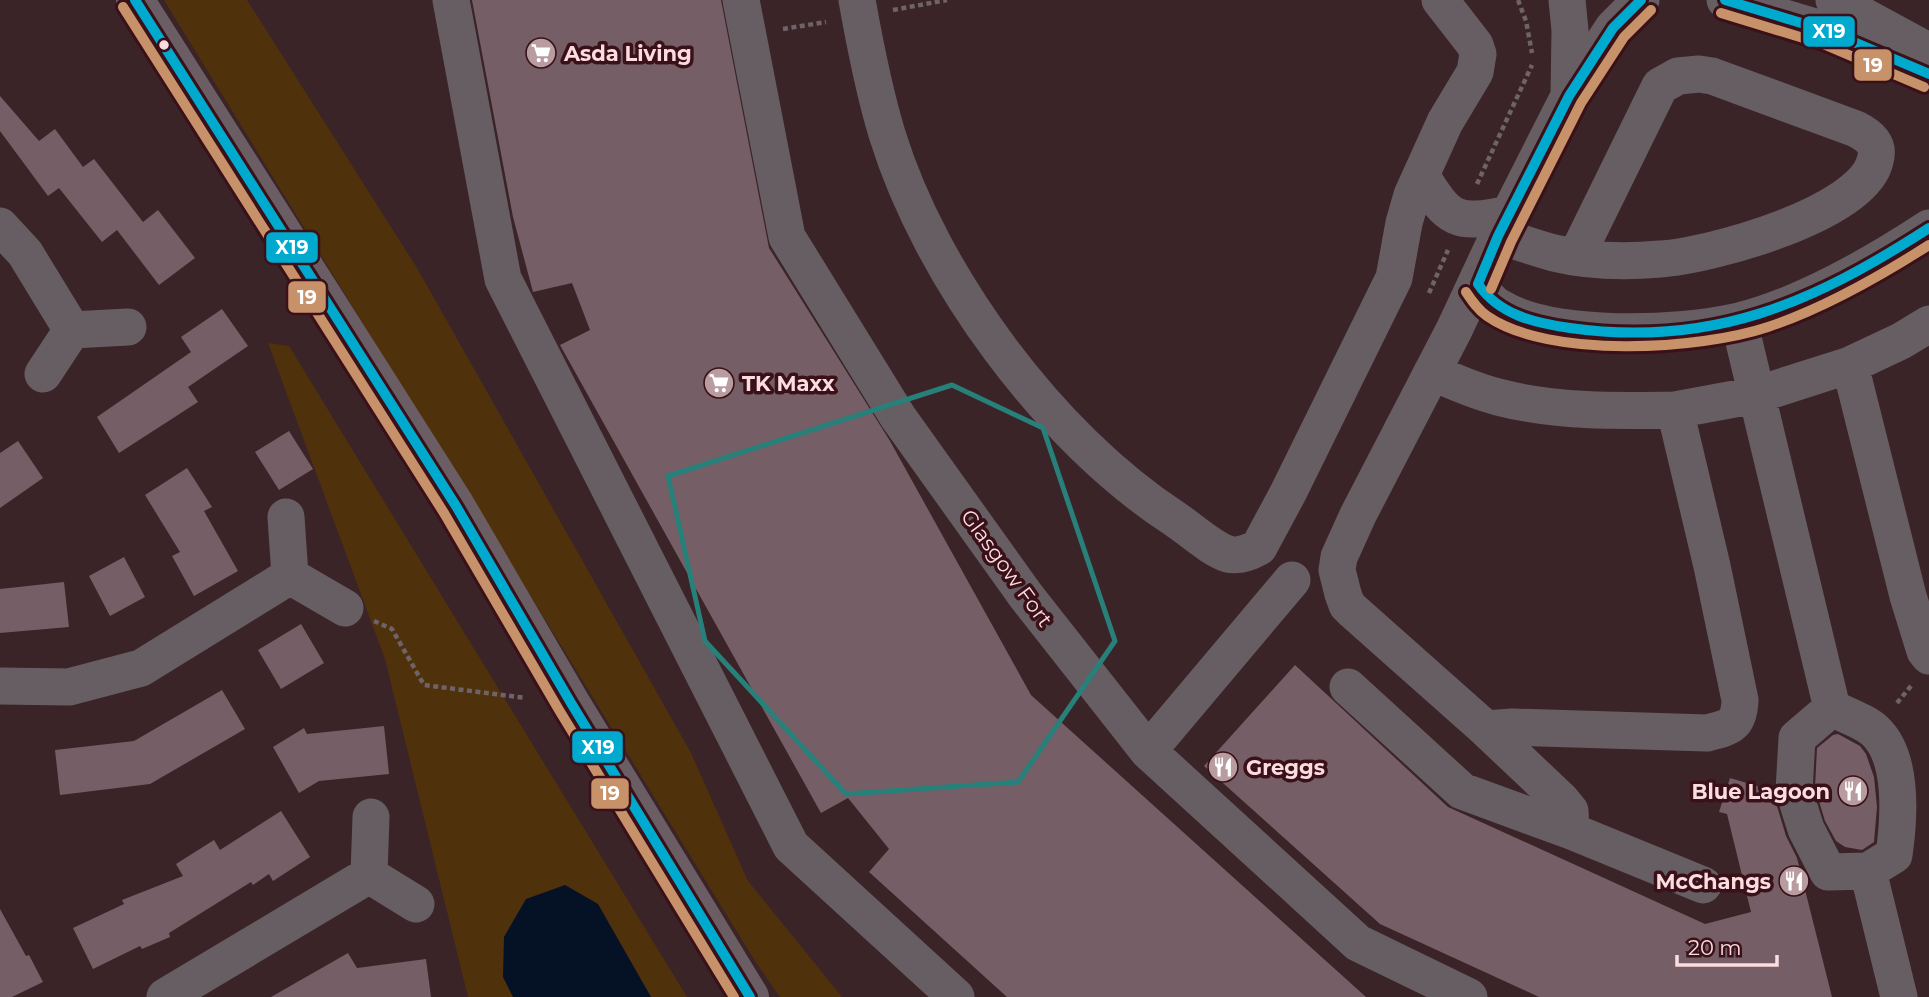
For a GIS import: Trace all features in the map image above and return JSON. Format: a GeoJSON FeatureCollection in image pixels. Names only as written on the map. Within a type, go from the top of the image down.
{"type":"FeatureCollection","features":[{"type":"Feature","properties":{"kind":"main road"},"geometry":{"type":"LineString","coordinates":[[135,0],[456,506],[571,703],[750,997]]}},
{"type":"Feature","properties":{"kind":"street"},"geometry":{"type":"LineString","coordinates":[[451,0],[503,279],[509,291],[791,846],[956,997]]}},
{"type":"Feature","properties":{"kind":"street","name":"Glasgow Fort"},"geometry":{"type":"LineString","coordinates":[[741,0],[787,237],[898,417],[1026,596],[1148,751],[1358,943],[1469,997]]}},
{"type":"Feature","properties":{"kind":"street"},"geometry":{"type":"LineString","coordinates":[[857,0],[866,52],[887,135],[925,226],[961,291],[1015,370],[1113,472],[1169,515],[1228,554],[1242,554],[1259,547],[1289,493],[1394,278],[1412,195],[1445,122],[1468,86],[1477,64],[1475,45],[1440,0]]}},
{"type":"Feature","properties":{"kind":"street"},"geometry":{"type":"LineString","coordinates":[[1567,0],[1570,30],[1569,96]]}},
{"type":"Feature","properties":{"kind":"street"},"geometry":{"type":"LineString","coordinates":[[1571,831],[1570,811],[1561,800],[1347,605],[1337,570],[1345,542],[1478,284],[1504,225],[1569,96],[1613,28],[1641,0]]}},
{"type":"Feature","properties":{"kind":"street"},"geometry":{"type":"LineString","coordinates":[[1725,0],[1831,16],[1929,74]]}},
{"type":"Feature","properties":{"kind":"street"},"geometry":{"type":"LineString","coordinates":[[1794,0],[1929,51]]}},
{"type":"Feature","properties":{"kind":"street"},"geometry":{"type":"LineString","coordinates":[[1421,175],[1443,207],[1455,216],[1504,225],[1554,253],[1576,257],[1660,259],[1717,250],[1763,236],[1846,197],[1866,182],[1875,162],[1875,143],[1856,129],[1727,81],[1699,74],[1678,76],[1660,86],[1576,257]]}},
{"type":"Feature","properties":{"kind":"street"},"geometry":{"type":"LineString","coordinates":[[0,226],[25,253],[72,330]]}},
{"type":"Feature","properties":{"kind":"street"},"geometry":{"type":"LineString","coordinates":[[1478,284],[1490,301],[1510,313],[1548,324],[1588,331],[1660,331],[1739,321],[1793,302],[1896,250],[1929,228]]}},
{"type":"Feature","properties":{"kind":"street"},"geometry":{"type":"LineString","coordinates":[[1739,321],[1832,708],[1875,730],[1889,753],[1896,775],[1899,824],[1894,855],[1868,871],[1828,872],[1806,829],[1794,792],[1797,738],[1832,708]]}},
{"type":"Feature","properties":{"kind":"street"},"geometry":{"type":"LineString","coordinates":[[1432,372],[1476,391],[1525,402],[1599,411],[1675,410],[1756,396],[1850,365],[1901,341],[1929,324]]}},
{"type":"Feature","properties":{"kind":"street"},"geometry":{"type":"LineString","coordinates":[[72,330],[128,327]]}},
{"type":"Feature","properties":{"kind":"street"},"geometry":{"type":"LineString","coordinates":[[43,374],[72,330]]}},
{"type":"Feature","properties":{"kind":"street"},"geometry":{"type":"LineString","coordinates":[[1850,365],[1908,596],[1925,651],[1921,669]]}},
{"type":"Feature","properties":{"kind":"street"},"geometry":{"type":"LineString","coordinates":[[1486,729],[1512,727],[1707,733],[1727,727],[1740,716],[1740,700],[1730,645],[1675,410]]}},
{"type":"Feature","properties":{"kind":"street"},"geometry":{"type":"LineString","coordinates":[[286,517],[290,576]]}},
{"type":"Feature","properties":{"kind":"street"},"geometry":{"type":"LineString","coordinates":[[290,576],[345,608]]}},
{"type":"Feature","properties":{"kind":"street"},"geometry":{"type":"LineString","coordinates":[[0,686],[69,687],[141,668],[290,576]]}},
{"type":"Feature","properties":{"kind":"street"},"geometry":{"type":"LineString","coordinates":[[1148,751],[1292,580]]}},
{"type":"Feature","properties":{"kind":"street"},"geometry":{"type":"LineString","coordinates":[[1348,687],[1462,791],[1703,884]]}},
{"type":"Feature","properties":{"kind":"street"},"geometry":{"type":"LineString","coordinates":[[369,875],[371,817]]}},
{"type":"Feature","properties":{"kind":"street"},"geometry":{"type":"LineString","coordinates":[[1868,871],[1899,997]]}},
{"type":"Feature","properties":{"kind":"street"},"geometry":{"type":"LineString","coordinates":[[369,875],[416,904]]}},
{"type":"Feature","properties":{"kind":"street"},"geometry":{"type":"LineString","coordinates":[[165,997],[369,875]]}},
{"type":"Feature","properties":{"kind":"path"},"geometry":{"type":"LineString","coordinates":[[345,608],[392,629],[424,685],[571,703]]}},
{"type":"Feature","properties":{"kind":"path"},"geometry":{"type":"LineString","coordinates":[[1875,730],[1921,669]]}},
{"type":"Feature","properties":{"kind":"highlighted area"},"geometry":{"type":"Polygon","coordinates":[[[952,385],[1043,428],[1115,641],[1018,782],[846,794],[705,641],[668,476],[952,385]]]}},
{"type":"Feature","properties":{"kind":"shaded area"},"geometry":{"type":"Polygon","coordinates":[[[164,0],[247,0],[417,268],[691,753],[748,881],[842,997],[780,997],[755,961],[164,0]]]}},
{"type":"Feature","properties":{"kind":"shaded area"},"geometry":{"type":"Polygon","coordinates":[[[268,343],[289,346],[687,997],[468,997],[385,659],[268,343]]]}},
{"type":"Feature","properties":{"kind":"water"},"geometry":{"type":"Polygon","coordinates":[[[565,885],[598,904],[651,997],[513,997],[503,977],[504,937],[526,899],[565,885]]]}},
{"type":"Feature","properties":{"kind":"building"},"geometry":{"type":"Polygon","coordinates":[[[472,0],[721,0],[769,248],[890,441],[1031,695],[1366,997],[1007,997],[869,872],[889,849],[848,798],[821,813],[560,345],[590,330],[572,283],[533,292],[513,217],[472,0]]]}},
{"type":"Feature","properties":{"kind":"building"},"geometry":{"type":"Polygon","coordinates":[[[0,96],[39,141],[55,129],[83,167],[94,159],[143,222],[158,210],[195,258],[159,285],[117,230],[102,242],[59,188],[48,196],[0,131],[0,96]]]}},
{"type":"Feature","properties":{"kind":"building"},"geometry":{"type":"Polygon","coordinates":[[[222,309],[248,346],[188,387],[198,402],[119,453],[97,417],[191,352],[181,337],[222,309]]]}},
{"type":"Feature","properties":{"kind":"building"},"geometry":{"type":"Polygon","coordinates":[[[289,431],[313,469],[279,490],[255,452],[289,431]]]}},
{"type":"Feature","properties":{"kind":"building"},"geometry":{"type":"Polygon","coordinates":[[[18,441],[43,478],[0,508],[0,453],[18,441]]]}},
{"type":"Feature","properties":{"kind":"building"},"geometry":{"type":"Polygon","coordinates":[[[187,468],[212,507],[204,511],[238,571],[194,596],[172,556],[180,552],[145,495],[187,468]]]}},
{"type":"Feature","properties":{"kind":"building"},"geometry":{"type":"Polygon","coordinates":[[[124,557],[145,597],[110,616],[89,576],[124,557]]]}},
{"type":"Feature","properties":{"kind":"building"},"geometry":{"type":"Polygon","coordinates":[[[64,582],[69,627],[0,633],[0,589],[64,582]]]}},
{"type":"Feature","properties":{"kind":"building"},"geometry":{"type":"Polygon","coordinates":[[[301,624],[324,663],[281,689],[258,650],[301,624]]]}},
{"type":"Feature","properties":{"kind":"building"},"geometry":{"type":"Polygon","coordinates":[[[1295,665],[1448,807],[1705,924],[1751,912],[1727,814],[1719,812],[1730,778],[1757,786],[1776,803],[1786,836],[1797,858],[1832,997],[1539,997],[1380,924],[1204,766],[1295,665]]]}},
{"type":"Feature","properties":{"kind":"building"},"geometry":{"type":"Polygon","coordinates":[[[222,690],[245,729],[150,784],[60,795],[55,750],[134,741],[222,690]]]}},
{"type":"Feature","properties":{"kind":"building"},"geometry":{"type":"Polygon","coordinates":[[[384,726],[389,774],[319,781],[299,793],[273,747],[304,728],[307,734],[384,726]]]}},
{"type":"Feature","properties":{"kind":"building"},"geometry":{"type":"Polygon","coordinates":[[[1838,734],[1860,746],[1866,754],[1874,777],[1877,807],[1874,842],[1862,850],[1845,847],[1836,841],[1825,821],[1815,788],[1817,748],[1838,734]]]}},
{"type":"Feature","properties":{"kind":"building"},"geometry":{"type":"Polygon","coordinates":[[[281,811],[310,857],[273,881],[269,874],[253,885],[251,882],[169,933],[170,937],[142,949],[140,946],[93,969],[73,928],[124,904],[122,900],[183,876],[176,864],[214,840],[220,850],[281,811]]]}},
{"type":"Feature","properties":{"kind":"building"},"geometry":{"type":"Polygon","coordinates":[[[0,909],[43,982],[12,997],[0,997],[0,909]]]}},
{"type":"Feature","properties":{"kind":"building"},"geometry":{"type":"Polygon","coordinates":[[[348,953],[357,968],[426,959],[431,997],[271,997],[348,953]]]}},
{"type":"Feature","properties":{"kind":"transit line","name":"X19"},"geometry":{"type":"LineString","coordinates":[[135,0],[456,506],[571,703],[750,997]]}},
{"type":"Feature","properties":{"kind":"transit line","name":"X19"},"geometry":{"type":"LineString","coordinates":[[1478,284],[1498,236],[1569,96],[1613,28],[1641,0]]}},
{"type":"Feature","properties":{"kind":"transit line","name":"X19"},"geometry":{"type":"LineString","coordinates":[[1725,0],[1828,31],[1929,74]]}},
{"type":"Feature","properties":{"kind":"transit line","name":"19"},"geometry":{"type":"LineString","coordinates":[[123,7],[444,513],[559,710],[734,997]]}},
{"type":"Feature","properties":{"kind":"transit line","name":"19"},"geometry":{"type":"LineString","coordinates":[[1491,289],[1511,242],[1581,103],[1624,37],[1651,10]]}},
{"type":"Feature","properties":{"kind":"transit line","name":"19"},"geometry":{"type":"LineString","coordinates":[[1721,13],[1823,44],[1924,87]]}},
{"type":"Feature","properties":{"kind":"transit line","name":"X19"},"geometry":{"type":"LineString","coordinates":[[1478,284],[1496,303],[1531,320],[1570,328],[1621,333],[1670,331],[1715,325],[1759,314],[1802,298],[1886,255],[1929,228]]}},
{"type":"Feature","properties":{"kind":"transit line","name":"19"},"geometry":{"type":"LineString","coordinates":[[1466,292],[1487,316],[1514,330],[1547,339],[1585,344],[1665,345],[1739,335],[1768,327],[1851,291],[1929,245]]}},
{"type":"Feature","properties":{"kind":"place","name":"Asda Living"},"geometry":{"type":"Point","coordinates":[541,53]}},
{"type":"Feature","properties":{"kind":"place","name":"TK Maxx"},"geometry":{"type":"Point","coordinates":[719,383]}},
{"type":"Feature","properties":{"kind":"place","name":"Greggs"},"geometry":{"type":"Point","coordinates":[1223,767]}},
{"type":"Feature","properties":{"kind":"place","name":"Blue Lagoon"},"geometry":{"type":"Point","coordinates":[1853,791]}},
{"type":"Feature","properties":{"kind":"place","name":"McChangs"},"geometry":{"type":"Point","coordinates":[1794,881]}}]}
